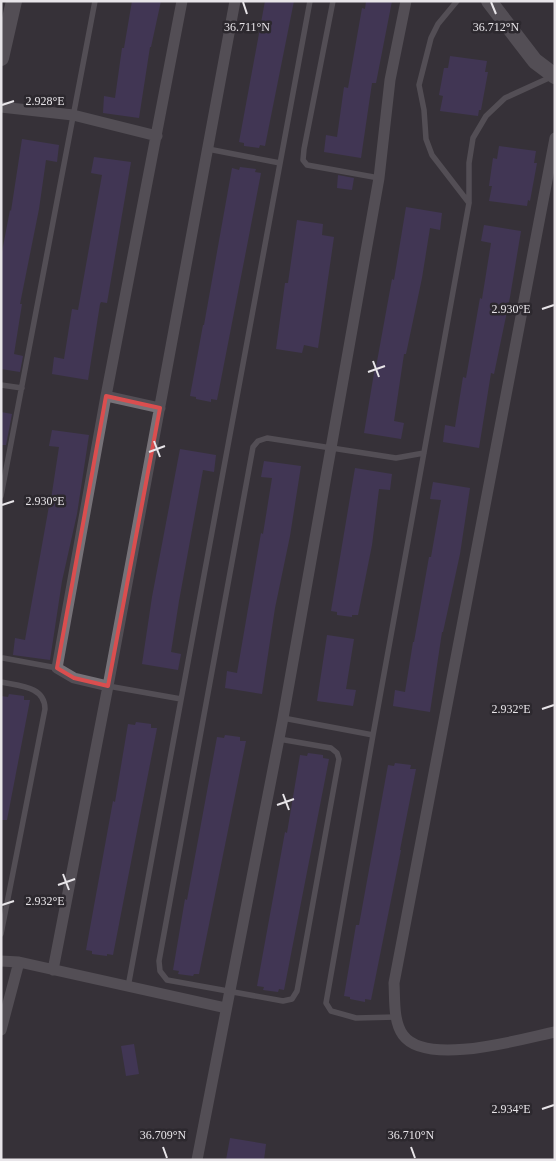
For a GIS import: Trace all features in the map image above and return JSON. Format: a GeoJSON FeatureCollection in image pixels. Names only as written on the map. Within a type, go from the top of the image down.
{"type":"FeatureCollection","features":[{"type":"Feature","properties":{"kind":"street"},"geometry":{"type":"LineString","coordinates":[[1,58],[14,1]]}},
{"type":"Feature","properties":{"kind":"street"},"geometry":{"type":"LineString","coordinates":[[108,686],[74,678],[57,668],[106,396],[182,1]]}},
{"type":"Feature","properties":{"kind":"street"},"geometry":{"type":"LineString","coordinates":[[53,970],[236,1]]}},
{"type":"Feature","properties":{"kind":"street"},"geometry":{"type":"LineString","coordinates":[[197,1160],[283,718],[378,178],[390,80],[406,1]]}},
{"type":"Feature","properties":{"kind":"street"},"geometry":{"type":"LineString","coordinates":[[489,1],[535,61],[554,76]]}},
{"type":"Feature","properties":{"kind":"street"},"geometry":{"type":"LineString","coordinates":[[1,106],[73,116],[156,136]]}},
{"type":"Feature","properties":{"kind":"street"},"geometry":{"type":"LineString","coordinates":[[555,138],[394,983],[396,1017],[403,1036],[418,1046],[446,1051],[474,1048],[555,1032]]}},
{"type":"Feature","properties":{"kind":"street"},"geometry":{"type":"LineString","coordinates":[[106,396],[160,408]]}},
{"type":"Feature","properties":{"kind":"street"},"geometry":{"type":"LineString","coordinates":[[1,961],[19,962],[226,1008]]}},
{"type":"Feature","properties":{"kind":"street"},"geometry":{"type":"LineString","coordinates":[[2,1026],[19,962]]}},
{"type":"Feature","properties":{"kind":"lane"},"geometry":{"type":"LineString","coordinates":[[1,496],[95,1]]}},
{"type":"Feature","properties":{"kind":"lane"},"geometry":{"type":"LineString","coordinates":[[128,987],[310,1]]}},
{"type":"Feature","properties":{"kind":"lane"},"geometry":{"type":"LineString","coordinates":[[333,1],[303,160],[306,165],[378,178]]}},
{"type":"Feature","properties":{"kind":"lane"},"geometry":{"type":"LineString","coordinates":[[457,1],[438,24],[431,38],[418,85],[424,110],[426,139],[432,154],[469,203]]}},
{"type":"Feature","properties":{"kind":"lane"},"geometry":{"type":"LineString","coordinates":[[396,1017],[356,1018],[331,1011],[326,1003],[469,203],[469,163],[473,138],[486,116],[505,98],[554,76]]}},
{"type":"Feature","properties":{"kind":"lane"},"geometry":{"type":"LineString","coordinates":[[208,149],[280,163]]}},
{"type":"Feature","properties":{"kind":"lane"},"geometry":{"type":"LineString","coordinates":[[1,385],[22,388]]}},
{"type":"Feature","properties":{"kind":"lane"},"geometry":{"type":"LineString","coordinates":[[279,738],[331,748],[337,752],[339,759],[297,991],[292,999],[283,1001],[167,980],[160,971],[158,961],[253,447],[258,441],[267,438],[396,458],[424,453]]}},
{"type":"Feature","properties":{"kind":"lane"},"geometry":{"type":"LineString","coordinates":[[3,658],[57,668]]}},
{"type":"Feature","properties":{"kind":"lane"},"geometry":{"type":"LineString","coordinates":[[1,682],[35,690],[43,698],[45,709],[1,934]]}},
{"type":"Feature","properties":{"kind":"lane"},"geometry":{"type":"LineString","coordinates":[[108,686],[180,699]]}},
{"type":"Feature","properties":{"kind":"lane"},"geometry":{"type":"LineString","coordinates":[[283,718],[373,735]]}},
{"type":"Feature","properties":{"kind":"highlighted area"},"geometry":{"type":"Polygon","coordinates":[[[106,396],[160,408],[108,686],[74,678],[57,668],[106,396]]]}},
{"type":"Feature","properties":{"kind":"building"},"geometry":{"type":"Polygon","coordinates":[[[132,1],[161,1],[150,47],[139,118],[103,113],[104,96],[115,98],[122,48],[124,48],[132,1]]]}},
{"type":"Feature","properties":{"kind":"building"},"geometry":{"type":"Polygon","coordinates":[[[265,1],[294,1],[265,146],[260,145],[259,148],[244,146],[244,143],[239,142],[265,1]]]}},
{"type":"Feature","properties":{"kind":"building"},"geometry":{"type":"Polygon","coordinates":[[[366,1],[392,1],[376,83],[372,83],[361,158],[324,152],[326,135],[337,137],[344,87],[348,88],[362,8],[365,9],[366,1]]]}},
{"type":"Feature","properties":{"kind":"building"},"geometry":{"type":"Polygon","coordinates":[[[450,56],[487,61],[485,72],[488,72],[481,110],[479,110],[478,116],[440,111],[443,96],[439,95],[444,68],[448,68],[450,56]]]}},
{"type":"Feature","properties":{"kind":"building"},"geometry":{"type":"Polygon","coordinates":[[[22,139],[59,145],[57,162],[46,160],[39,209],[20,304],[22,304],[14,354],[23,356],[20,372],[1,369],[1,257],[11,211],[22,139]]]}},
{"type":"Feature","properties":{"kind":"building"},"geometry":{"type":"Polygon","coordinates":[[[499,146],[536,151],[534,163],[537,163],[530,201],[528,200],[527,206],[489,201],[492,186],[489,186],[493,158],[497,159],[499,146]]]}},
{"type":"Feature","properties":{"kind":"building"},"geometry":{"type":"Polygon","coordinates":[[[94,157],[131,162],[107,303],[101,302],[100,304],[88,380],[52,374],[54,357],[64,359],[72,309],[78,310],[102,175],[91,173],[94,157]]]}},
{"type":"Feature","properties":{"kind":"building"},"geometry":{"type":"Polygon","coordinates":[[[240,167],[256,169],[255,172],[261,173],[217,400],[211,399],[211,402],[190,396],[232,168],[239,170],[240,167]]]}},
{"type":"Feature","properties":{"kind":"building"},"geometry":{"type":"Polygon","coordinates":[[[338,175],[354,178],[352,190],[337,188],[338,175]]]}},
{"type":"Feature","properties":{"kind":"building"},"geometry":{"type":"Polygon","coordinates":[[[406,207],[442,213],[440,230],[430,228],[422,278],[406,354],[404,354],[394,421],[404,423],[401,439],[364,433],[392,279],[394,280],[406,207]]]}},
{"type":"Feature","properties":{"kind":"building"},"geometry":{"type":"Polygon","coordinates":[[[297,220],[323,224],[322,235],[334,237],[318,348],[304,345],[302,353],[276,349],[285,283],[288,283],[297,220]]]}},
{"type":"Feature","properties":{"kind":"building"},"geometry":{"type":"Polygon","coordinates":[[[484,225],[521,231],[494,374],[491,373],[479,448],[443,442],[445,425],[455,427],[463,377],[466,378],[480,298],[482,299],[491,243],[481,241],[484,225]]]}},
{"type":"Feature","properties":{"kind":"building"},"geometry":{"type":"Polygon","coordinates":[[[1,412],[12,414],[6,445],[1,445],[1,412]]]}},
{"type":"Feature","properties":{"kind":"building"},"geometry":{"type":"Polygon","coordinates":[[[52,430],[89,435],[77,514],[62,581],[50,660],[13,655],[15,638],[25,640],[50,506],[59,447],[49,446],[52,430]]]}},
{"type":"Feature","properties":{"kind":"building"},"geometry":{"type":"Polygon","coordinates":[[[180,449],[216,455],[214,472],[203,470],[179,601],[171,652],[181,654],[178,670],[142,664],[152,597],[180,449]]]}},
{"type":"Feature","properties":{"kind":"building"},"geometry":{"type":"Polygon","coordinates":[[[264,461],[301,466],[290,536],[275,608],[262,694],[225,688],[227,671],[237,673],[261,533],[263,534],[272,478],[261,477],[264,461]]]}},
{"type":"Feature","properties":{"kind":"building"},"geometry":{"type":"Polygon","coordinates":[[[355,468],[392,474],[390,490],[379,489],[372,545],[358,615],[352,615],[352,617],[337,615],[337,612],[331,611],[355,468]]]}},
{"type":"Feature","properties":{"kind":"building"},"geometry":{"type":"Polygon","coordinates":[[[433,482],[470,488],[460,554],[442,632],[430,712],[393,706],[395,690],[405,692],[429,557],[431,557],[441,500],[430,499],[433,482]]]}},
{"type":"Feature","properties":{"kind":"building"},"geometry":{"type":"Polygon","coordinates":[[[327,635],[354,639],[346,689],[356,690],[353,706],[317,701],[327,635]]]}},
{"type":"Feature","properties":{"kind":"building"},"geometry":{"type":"Polygon","coordinates":[[[9,694],[24,696],[24,700],[30,700],[7,820],[1,820],[1,696],[8,697],[9,694]]]}},
{"type":"Feature","properties":{"kind":"building"},"geometry":{"type":"Polygon","coordinates":[[[136,722],[151,724],[151,728],[157,728],[113,955],[92,954],[92,951],[86,950],[113,801],[115,802],[128,724],[135,725],[136,722]]]}},
{"type":"Feature","properties":{"kind":"building"},"geometry":{"type":"Polygon","coordinates":[[[225,735],[240,737],[240,741],[246,741],[199,974],[194,974],[193,976],[178,974],[179,971],[173,970],[185,899],[187,900],[217,737],[224,738],[225,735]]]}},
{"type":"Feature","properties":{"kind":"building"},"geometry":{"type":"Polygon","coordinates":[[[308,753],[323,755],[323,758],[329,759],[284,990],[279,989],[278,992],[263,990],[264,987],[257,986],[285,832],[287,833],[300,755],[307,756],[308,753]]]}},
{"type":"Feature","properties":{"kind":"building"},"geometry":{"type":"Polygon","coordinates":[[[395,763],[411,765],[410,769],[416,769],[371,1000],[365,999],[365,1002],[344,996],[388,765],[394,766],[395,763]]]}},
{"type":"Feature","properties":{"kind":"building"},"geometry":{"type":"Polygon","coordinates":[[[134,1044],[139,1074],[126,1076],[121,1046],[134,1044]]]}},
{"type":"Feature","properties":{"kind":"building"},"geometry":{"type":"Polygon","coordinates":[[[230,1138],[266,1144],[264,1160],[226,1160],[230,1138]]]}}]}
